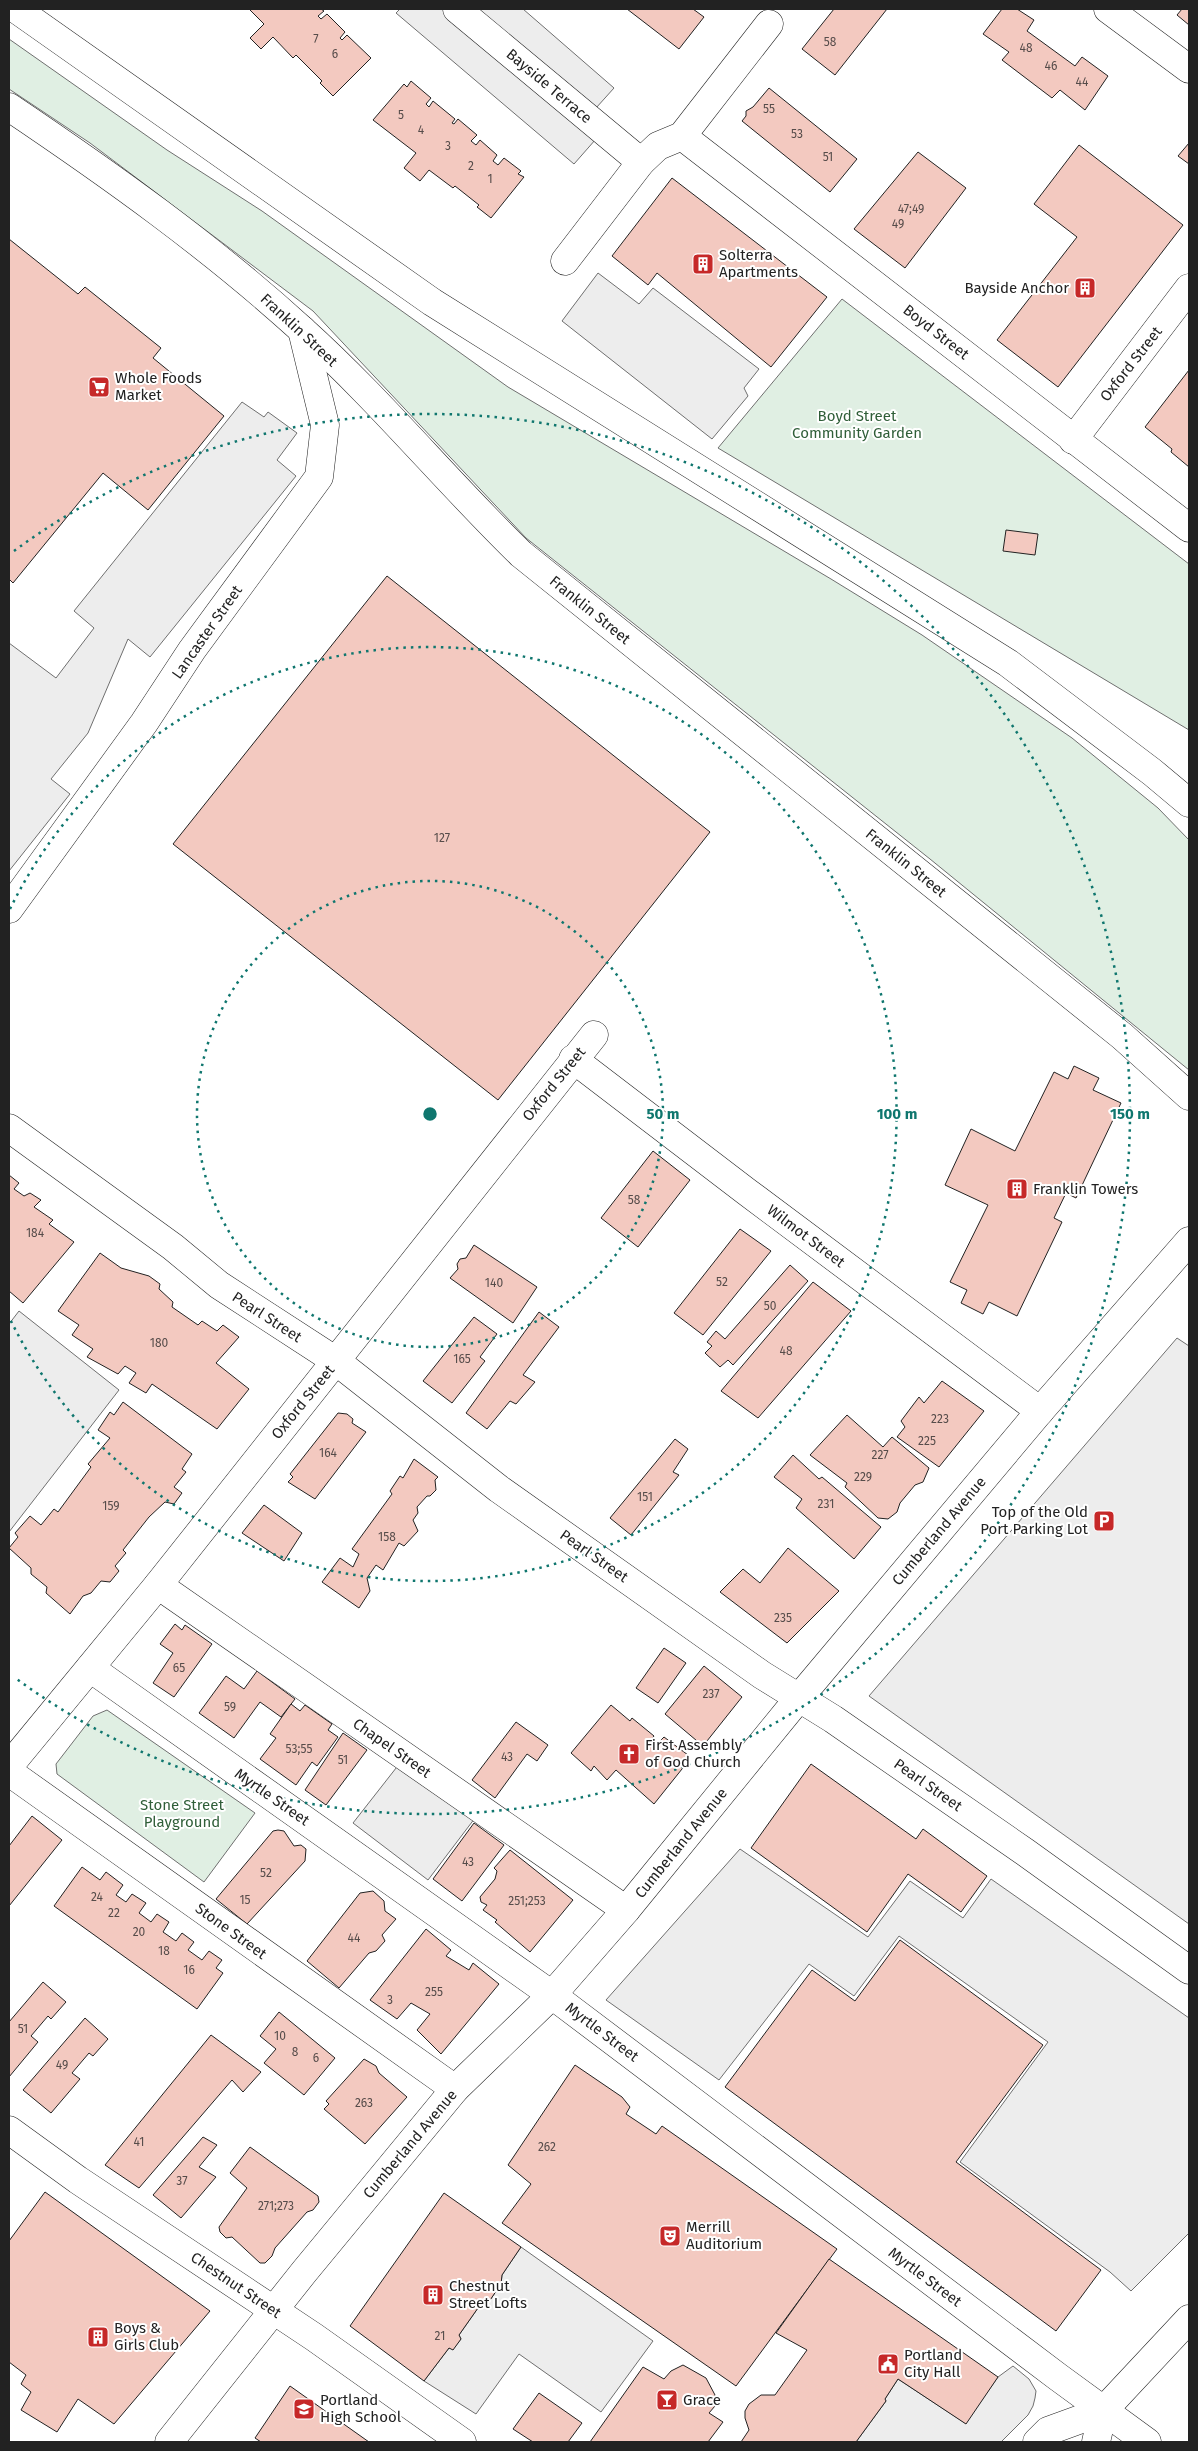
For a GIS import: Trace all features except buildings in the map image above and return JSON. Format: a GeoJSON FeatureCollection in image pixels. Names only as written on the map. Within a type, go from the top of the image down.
{"type":"FeatureCollection","features":[{"type":"Feature","properties":{"kind":"street"},"geometry":{"type":"LineString","coordinates":[[16,9],[432,302],[1008,663],[1152,772],[1189,803]]}},
{"type":"Feature","properties":{"kind":"street","name":"Bayside Terrace"},"geometry":{"type":"LineString","coordinates":[[458,9],[641,162]]}},
{"type":"Feature","properties":{"kind":"street"},"geometry":{"type":"LineString","coordinates":[[1108,9],[1189,69]]}},
{"type":"Feature","properties":{"kind":"street"},"geometry":{"type":"LineString","coordinates":[[565,261],[641,162],[658,146],[682,136],[769,24]]}},
{"type":"Feature","properties":{"kind":"street","name":"Franklin Street"},"geometry":{"type":"LineString","coordinates":[[9,106],[117,182],[237,274],[302,330],[380,407],[479,513],[521,554],[1122,1036],[1189,1096]]}},
{"type":"Feature","properties":{"kind":"street","name":"Boyd Street"},"geometry":{"type":"LineString","coordinates":[[682,136],[1189,528]]}},
{"type":"Feature","properties":{"kind":"street","name":"Oxford Street"},"geometry":{"type":"LineString","coordinates":[[1073,440],[1187,294]]}},
{"type":"Feature","properties":{"kind":"street","name":"Lancaster Street"},"geometry":{"type":"LineString","coordinates":[[9,909],[144,723],[192,650],[319,477],[325,425],[302,330]]}},
{"type":"Feature","properties":{"kind":"street","name":"Oxford Street"},"geometry":{"type":"LineString","coordinates":[[9,1766],[158,1585],[336,1362],[573,1059],[594,1035]]}},
{"type":"Feature","properties":{"kind":"street","name":"Wilmot Street"},"geometry":{"type":"LineString","coordinates":[[573,1059],[746,1192],[1040,1411]]}},
{"type":"Feature","properties":{"kind":"street","name":"Pearl Street"},"geometry":{"type":"LineString","coordinates":[[9,1128],[173,1247],[220,1285],[336,1362],[499,1489],[798,1699],[833,1719],[881,1752],[1189,1970]]}},
{"type":"Feature","properties":{"kind":"street","name":"Cumberland Avenue"},"geometry":{"type":"LineString","coordinates":[[169,2442],[304,2272],[455,2089],[552,1995],[626,1910],[798,1699],[1040,1411],[1189,1241]]}},
{"type":"Feature","properties":{"kind":"street","name":"Chapel Street"},"geometry":{"type":"LineString","coordinates":[[158,1585],[626,1910]]}},
{"type":"Feature","properties":{"kind":"street","name":"Myrtle Street"},"geometry":{"type":"LineString","coordinates":[[90,1668],[552,1995],[1103,2411],[1147,2442]]}},
{"type":"Feature","properties":{"kind":"street","name":"Stone Street"},"geometry":{"type":"LineString","coordinates":[[9,1772],[455,2089]]}},
{"type":"Feature","properties":{"kind":"street","name":"Chestnut Street"},"geometry":{"type":"LineString","coordinates":[[9,2130],[78,2180],[275,2310],[462,2442]]}},
{"type":"Feature","properties":{"kind":"street"},"geometry":{"type":"LineString","coordinates":[[1037,2442],[1048,2431],[1103,2411],[1189,2319]]}},
{"type":"Feature","properties":{"kind":"street"},"geometry":{"type":"LineString","coordinates":[[1096,2442],[1103,2411]]}},
{"type":"Feature","properties":{"kind":"green space"},"geometry":{"type":"Polygon","coordinates":[[[9,39],[167,150],[262,211],[508,387],[922,635],[1072,738],[1158,808],[1189,840],[1189,1070],[930,859],[526,538],[313,311],[90,143],[9,89],[9,39]]]}},
{"type":"Feature","properties":{"kind":"green space","name":"Boyd Street Community Garden"},"geometry":{"type":"Polygon","coordinates":[[[842,299],[1189,564],[1189,730],[718,448],[842,299]]]}},
{"type":"Feature","properties":{"kind":"green space","name":"Stone Street Playground"},"geometry":{"type":"Polygon","coordinates":[[[107,1710],[255,1813],[204,1882],[57,1774],[56,1764],[93,1716],[107,1710]]]}},
{"type":"Feature","properties":{"kind":"shaded area"},"geometry":{"type":"Polygon","coordinates":[[[400,9],[523,9],[614,88],[587,118],[603,131],[574,164],[396,13],[400,9]]]}},
{"type":"Feature","properties":{"kind":"shaded area"},"geometry":{"type":"Polygon","coordinates":[[[598,273],[639,304],[653,288],[759,369],[744,388],[748,396],[712,439],[562,321],[598,273]]]}},
{"type":"Feature","properties":{"kind":"shaded area"},"geometry":{"type":"Polygon","coordinates":[[[242,402],[264,417],[268,412],[297,433],[277,460],[296,476],[150,657],[128,639],[88,733],[51,779],[70,794],[9,871],[9,643],[56,678],[94,628],[74,611],[242,402]]]}},
{"type":"Feature","properties":{"kind":"shaded area"},"geometry":{"type":"Polygon","coordinates":[[[19,1311],[119,1390],[9,1532],[9,1324],[19,1311]]]}},
{"type":"Feature","properties":{"kind":"shaded area","name":"Top of the Old Port Parking Lot"},"geometry":{"type":"Polygon","coordinates":[[[1177,1338],[1189,1346],[1189,1924],[869,1696],[1177,1338]]]}},
{"type":"Feature","properties":{"kind":"shaded area"},"geometry":{"type":"Polygon","coordinates":[[[400,1763],[475,1818],[428,1880],[353,1823],[400,1763]]]}},
{"type":"Feature","properties":{"kind":"shaded area"},"geometry":{"type":"Polygon","coordinates":[[[740,1849],[868,1937],[910,1881],[963,1918],[991,1879],[1189,2018],[1189,2233],[1131,2291],[1110,2272],[960,2162],[1048,2042],[899,1936],[854,1996],[809,1964],[719,2080],[606,2000],[740,1849]]]}},
{"type":"Feature","properties":{"kind":"shaded area"},"geometry":{"type":"Polygon","coordinates":[[[521,2247],[653,2341],[601,2412],[519,2354],[476,2414],[424,2381],[449,2348],[453,2349],[461,2339],[459,2335],[478,2308],[486,2306],[501,2284],[502,2275],[521,2247]]]}},
{"type":"Feature","properties":{"kind":"shaded area"},"geometry":{"type":"Polygon","coordinates":[[[1013,2366],[1029,2379],[1036,2391],[1035,2398],[1028,2415],[1001,2442],[856,2442],[886,2401],[885,2399],[898,2379],[965,2423],[998,2377],[1013,2366]]]}},
{"type":"Feature","properties":{"kind":"place","name":"Solterra Apartments"},"geometry":{"type":"Point","coordinates":[703,264]}},
{"type":"Feature","properties":{"kind":"place","name":"Bayside Anchor"},"geometry":{"type":"Point","coordinates":[1085,288]}},
{"type":"Feature","properties":{"kind":"place","name":"Whole Foods Market"},"geometry":{"type":"Point","coordinates":[99,387]}},
{"type":"Feature","properties":{"kind":"place","name":"Franklin Towers"},"geometry":{"type":"Point","coordinates":[1017,1189]}},
{"type":"Feature","properties":{"kind":"place","name":"Top of the Old Port Parking Lot"},"geometry":{"type":"Point","coordinates":[1104,1521]}},
{"type":"Feature","properties":{"kind":"place","name":"First Assembly of God Church"},"geometry":{"type":"Point","coordinates":[629,1754]}},
{"type":"Feature","properties":{"kind":"place","name":"Merrill Auditorium"},"geometry":{"type":"Point","coordinates":[670,2236]}},
{"type":"Feature","properties":{"kind":"place","name":"Chestnut Street Lofts"},"geometry":{"type":"Point","coordinates":[433,2295]}},
{"type":"Feature","properties":{"kind":"place","name":"Boys & Girls Club"},"geometry":{"type":"Point","coordinates":[98,2337]}},
{"type":"Feature","properties":{"kind":"place","name":"Portland City Hall"},"geometry":{"type":"Point","coordinates":[888,2364]}},
{"type":"Feature","properties":{"kind":"place","name":"Grace"},"geometry":{"type":"Point","coordinates":[667,2400]}},
{"type":"Feature","properties":{"kind":"place","name":"Portland High School"},"geometry":{"type":"Point","coordinates":[304,2409]}}]}
